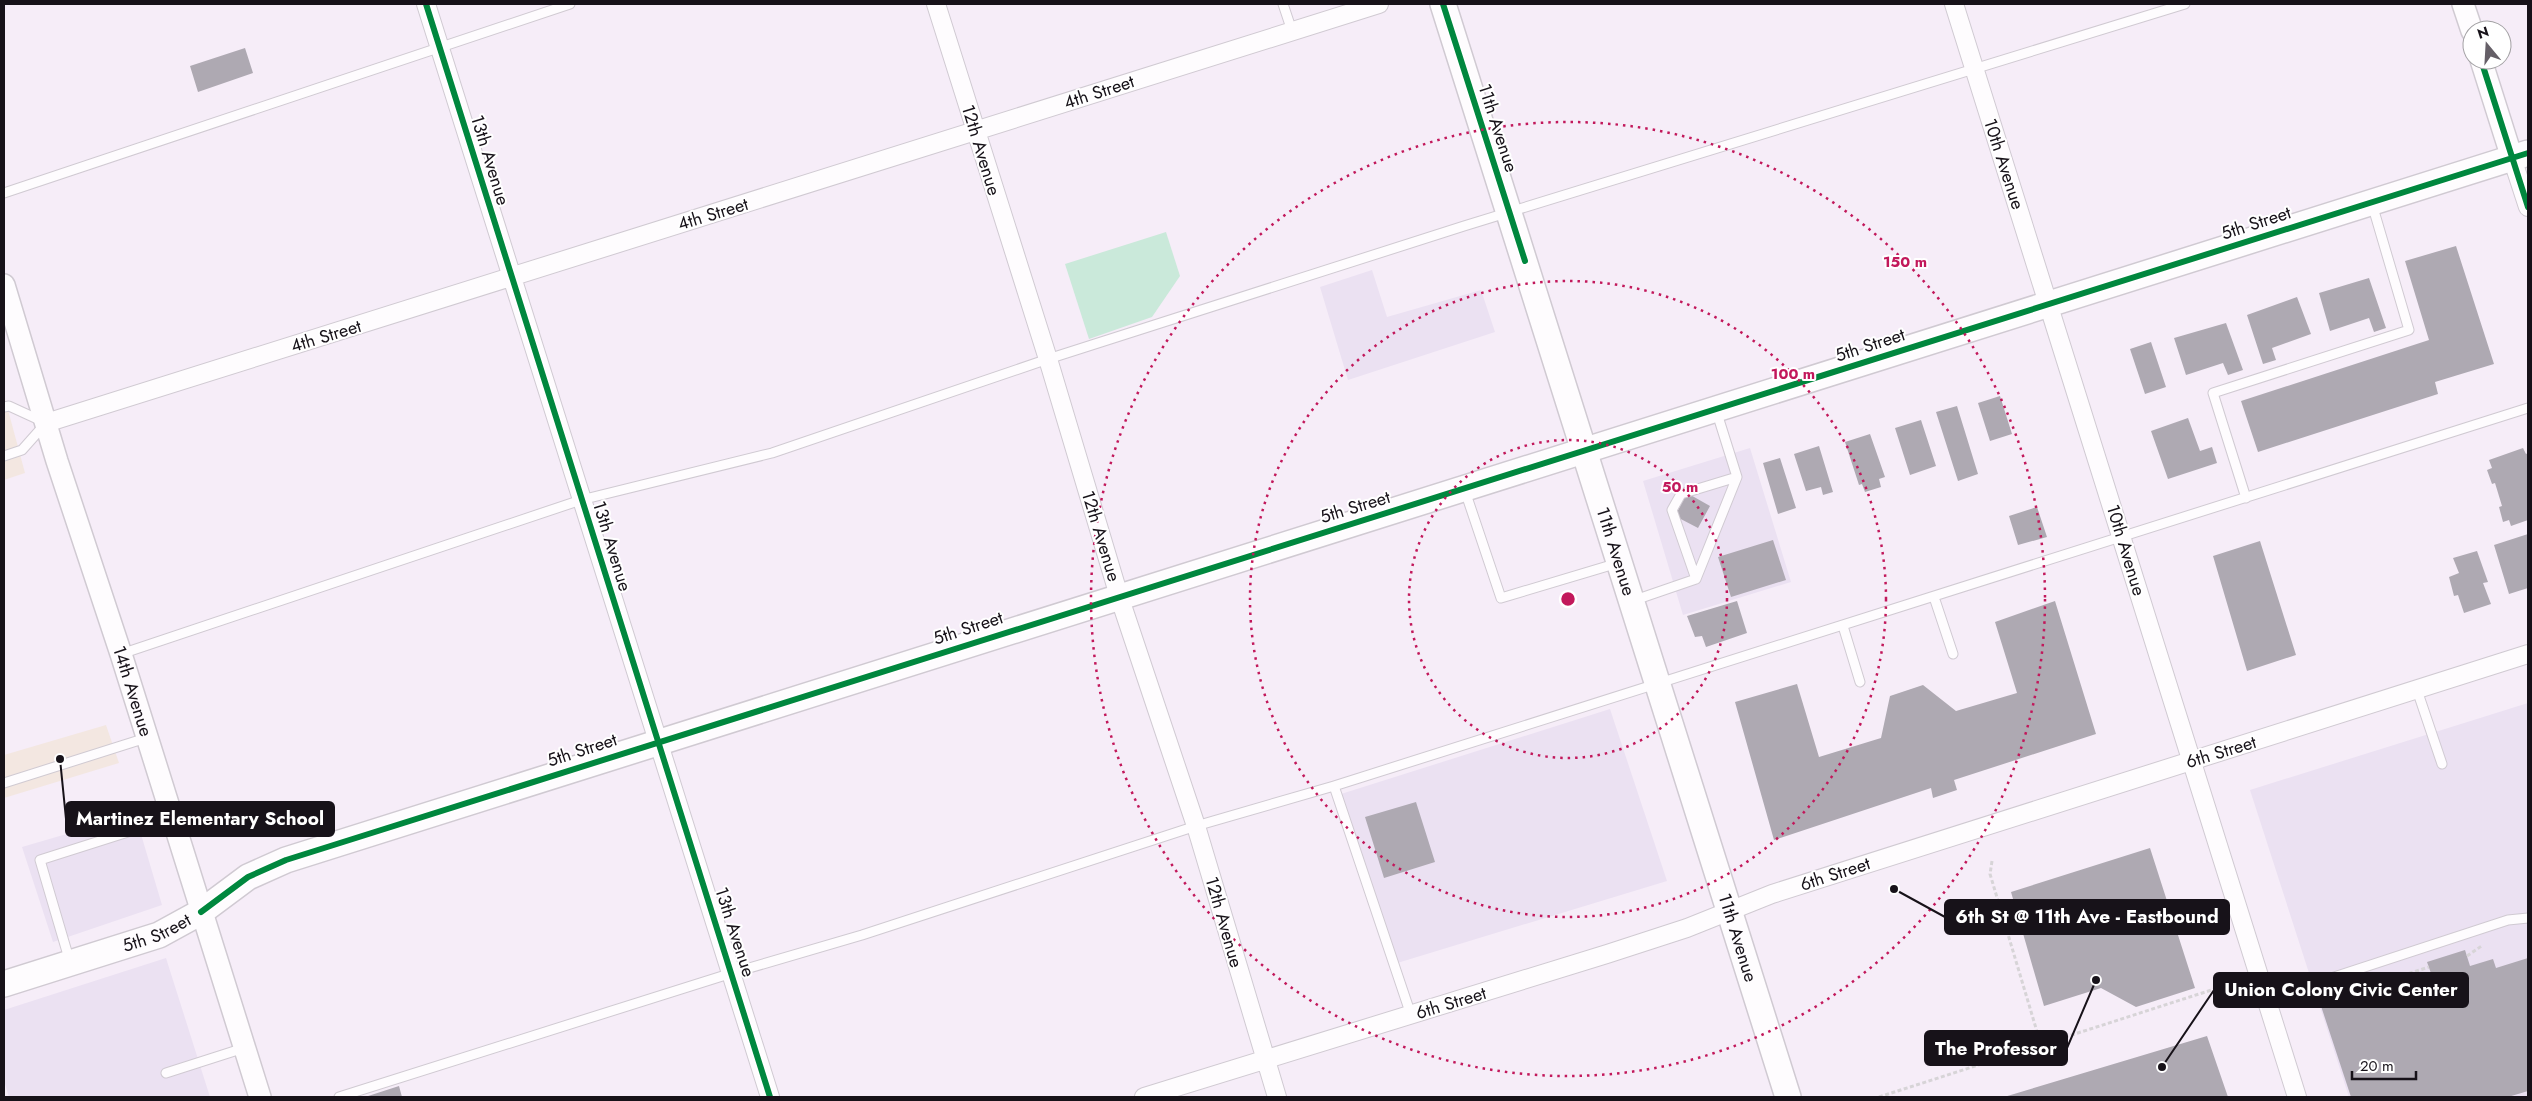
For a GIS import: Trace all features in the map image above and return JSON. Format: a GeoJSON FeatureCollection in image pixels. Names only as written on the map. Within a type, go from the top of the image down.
{"type":"FeatureCollection","features":[{"type":"Feature","properties":{"kind":"main road","name":"11th Avenue"},"geometry":{"type":"LineString","coordinates":[[1443,4],[1788,1097]]}},
{"type":"Feature","properties":{"kind":"main road","name":"5th Street"},"geometry":{"type":"LineString","coordinates":[[4,984],[159,935],[201,912],[248,877],[286,860],[2520,155]]}},
{"type":"Feature","properties":{"kind":"street","name":"13th Avenue"},"geometry":{"type":"LineString","coordinates":[[426,4],[770,1097]]}},
{"type":"Feature","properties":{"kind":"street","name":"12th Avenue"},"geometry":{"type":"LineString","coordinates":[[936,4],[1048,358],[1119,596],[1196,826],[1264,1059],[1277,1097]]}},
{"type":"Feature","properties":{"kind":"street","name":"4th Street"},"geometry":{"type":"LineString","coordinates":[[46,423],[1379,4]]}},
{"type":"Feature","properties":{"kind":"street","name":"10th Avenue"},"geometry":{"type":"LineString","coordinates":[[1954,4],[2297,1097]]}},
{"type":"Feature","properties":{"kind":"street"},"geometry":{"type":"LineString","coordinates":[[2463,4],[2468,20]]}},
{"type":"Feature","properties":{"kind":"street"},"geometry":{"type":"LineString","coordinates":[[2485,70],[2520,155],[2528,207]]}},
{"type":"Feature","properties":{"kind":"street","name":"14th Avenue"},"geometry":{"type":"LineString","coordinates":[[4,285],[260,1097]]}},
{"type":"Feature","properties":{"kind":"street","name":"6th Street"},"geometry":{"type":"LineString","coordinates":[[1144,1097],[1616,951],[1687,928],[1772,894],[2528,654]]}},
{"type":"Feature","properties":{"kind":"lane"},"geometry":{"type":"LineString","coordinates":[[4,193],[439,46],[570,4]]}},
{"type":"Feature","properties":{"kind":"lane"},"geometry":{"type":"LineString","coordinates":[[1284,4],[1292,31]]}},
{"type":"Feature","properties":{"kind":"lane"},"geometry":{"type":"LineString","coordinates":[[121,654],[581,500],[772,454],[1048,358],[1509,211],[2185,4]]}},
{"type":"Feature","properties":{"kind":"lane"},"geometry":{"type":"LineString","coordinates":[[2246,498],[2213,393],[2409,330],[2371,202]]}},
{"type":"Feature","properties":{"kind":"lane"},"geometry":{"type":"LineString","coordinates":[[4,407],[10,406],[46,423],[22,450],[4,456]]}},
{"type":"Feature","properties":{"kind":"lane"},"geometry":{"type":"LineString","coordinates":[[339,1097],[732,973],[862,935],[1196,826],[1334,786],[2528,408]]}},
{"type":"Feature","properties":{"kind":"lane"},"geometry":{"type":"LineString","coordinates":[[1632,601],[1696,579],[1737,477],[1716,409]]}},
{"type":"Feature","properties":{"kind":"lane"},"geometry":{"type":"LineString","coordinates":[[1696,579],[1672,510],[1681,494],[1737,477]]}},
{"type":"Feature","properties":{"kind":"lane"},"geometry":{"type":"LineString","coordinates":[[1464,488],[1501,598],[1620,562]]}},
{"type":"Feature","properties":{"kind":"lane"},"geometry":{"type":"LineString","coordinates":[[1934,597],[1953,654]]}},
{"type":"Feature","properties":{"kind":"lane"},"geometry":{"type":"LineString","coordinates":[[1842,626],[1860,682]]}},
{"type":"Feature","properties":{"kind":"lane"},"geometry":{"type":"LineString","coordinates":[[2417,690],[2442,764]]}},
{"type":"Feature","properties":{"kind":"lane"},"geometry":{"type":"LineString","coordinates":[[4,783],[147,737]]}},
{"type":"Feature","properties":{"kind":"lane"},"geometry":{"type":"LineString","coordinates":[[1334,786],[1411,1015]]}},
{"type":"Feature","properties":{"kind":"lane"},"geometry":{"type":"LineString","coordinates":[[70,963],[40,860],[172,818]]}},
{"type":"Feature","properties":{"kind":"lane"},"geometry":{"type":"LineString","coordinates":[[2267,999],[2508,920],[2528,918]]}},
{"type":"Feature","properties":{"kind":"lane"},"geometry":{"type":"LineString","coordinates":[[166,1072],[244,1048]]}},
{"type":"Feature","properties":{"kind":"path"},"geometry":{"type":"LineString","coordinates":[[1992,861],[1990,874],[2041,1045]]}},
{"type":"Feature","properties":{"kind":"path"},"geometry":{"type":"LineString","coordinates":[[2316,1003],[2429,967]]}},
{"type":"Feature","properties":{"kind":"path"},"geometry":{"type":"LineString","coordinates":[[1879,1097],[2227,985]]}},
{"type":"Feature","properties":{"kind":"shaded area"},"geometry":{"type":"Polygon","coordinates":[[[1372,270],[1387,317],[1481,290],[1495,332],[1348,380],[1320,287],[1372,270]]]}},
{"type":"Feature","properties":{"kind":"shaded area"},"geometry":{"type":"Polygon","coordinates":[[[4,395],[25,473],[4,480],[4,395]]]}},
{"type":"Feature","properties":{"kind":"shaded area"},"geometry":{"type":"Polygon","coordinates":[[[1750,448],[1791,582],[1683,615],[1643,481],[1750,448]]]}},
{"type":"Feature","properties":{"kind":"shaded area"},"geometry":{"type":"Polygon","coordinates":[[[2528,703],[2528,1097],[2349,1097],[2250,790],[2528,703]]]}},
{"type":"Feature","properties":{"kind":"shaded area"},"geometry":{"type":"Polygon","coordinates":[[[1610,709],[1667,881],[1394,964],[1341,794],[1610,709]]]}},
{"type":"Feature","properties":{"kind":"shaded area"},"geometry":{"type":"Polygon","coordinates":[[[106,725],[119,763],[4,798],[4,755],[106,725]]]}},
{"type":"Feature","properties":{"kind":"shaded area"},"geometry":{"type":"Polygon","coordinates":[[[135,814],[162,905],[53,942],[22,847],[135,814]]]}},
{"type":"Feature","properties":{"kind":"shaded area"},"geometry":{"type":"Polygon","coordinates":[[[166,958],[210,1097],[9,1097],[4,1081],[4,1010],[166,958]]]}},
{"type":"Feature","properties":{"kind":"green space"},"geometry":{"type":"Polygon","coordinates":[[[1166,232],[1180,276],[1152,317],[1089,339],[1065,264],[1166,232]]]}},
{"type":"Feature","properties":{"kind":"building"},"geometry":{"type":"Polygon","coordinates":[[[245,48],[253,73],[198,92],[190,66],[245,48]]]}},
{"type":"Feature","properties":{"kind":"building"},"geometry":{"type":"Polygon","coordinates":[[[2456,246],[2494,364],[2435,382],[2438,394],[2258,452],[2241,401],[2429,340],[2405,261],[2456,246]]]}},
{"type":"Feature","properties":{"kind":"building"},"geometry":{"type":"Polygon","coordinates":[[[2369,278],[2386,328],[2374,332],[2369,318],[2330,331],[2319,293],[2369,278]]]}},
{"type":"Feature","properties":{"kind":"building"},"geometry":{"type":"Polygon","coordinates":[[[2297,297],[2311,334],[2272,348],[2276,360],[2263,364],[2247,315],[2297,297]]]}},
{"type":"Feature","properties":{"kind":"building"},"geometry":{"type":"Polygon","coordinates":[[[2226,323],[2243,370],[2228,375],[2223,363],[2186,375],[2174,338],[2226,323]]]}},
{"type":"Feature","properties":{"kind":"building"},"geometry":{"type":"Polygon","coordinates":[[[2151,342],[2166,387],[2145,394],[2130,349],[2151,342]]]}},
{"type":"Feature","properties":{"kind":"building"},"geometry":{"type":"Polygon","coordinates":[[[2000,396],[2012,434],[1990,441],[1978,403],[2000,396]]]}},
{"type":"Feature","properties":{"kind":"building"},"geometry":{"type":"Polygon","coordinates":[[[1957,406],[1978,474],[1958,481],[1936,412],[1957,406]]]}},
{"type":"Feature","properties":{"kind":"building"},"geometry":{"type":"Polygon","coordinates":[[[2188,418],[2200,451],[2212,447],[2217,463],[2168,479],[2151,431],[2188,418]]]}},
{"type":"Feature","properties":{"kind":"building"},"geometry":{"type":"Polygon","coordinates":[[[1921,420],[1936,466],[1910,475],[1895,428],[1921,420]]]}},
{"type":"Feature","properties":{"kind":"building"},"geometry":{"type":"Polygon","coordinates":[[[1870,434],[1885,477],[1879,479],[1881,487],[1865,492],[1862,484],[1859,485],[1845,442],[1870,434]]]}},
{"type":"Feature","properties":{"kind":"building"},"geometry":{"type":"Polygon","coordinates":[[[1819,446],[1833,492],[1823,495],[1821,487],[1806,491],[1794,454],[1819,446]]]}},
{"type":"Feature","properties":{"kind":"building"},"geometry":{"type":"Polygon","coordinates":[[[2523,448],[2526,454],[2528,453],[2528,520],[2511,526],[2509,520],[2503,522],[2499,507],[2502,506],[2495,483],[2492,484],[2487,470],[2492,468],[2489,460],[2523,448]]]}},
{"type":"Feature","properties":{"kind":"building"},"geometry":{"type":"Polygon","coordinates":[[[1780,458],[1796,508],[1778,514],[1763,463],[1780,458]]]}},
{"type":"Feature","properties":{"kind":"building"},"geometry":{"type":"Polygon","coordinates":[[[1687,493],[1710,506],[1698,528],[1675,516],[1687,493]]]}},
{"type":"Feature","properties":{"kind":"building"},"geometry":{"type":"Polygon","coordinates":[[[2037,507],[2047,537],[2018,545],[2009,516],[2037,507]]]}},
{"type":"Feature","properties":{"kind":"building"},"geometry":{"type":"Polygon","coordinates":[[[2528,534],[2528,588],[2509,594],[2494,545],[2528,534]]]}},
{"type":"Feature","properties":{"kind":"building"},"geometry":{"type":"Polygon","coordinates":[[[1773,540],[1786,580],[1731,597],[1718,557],[1773,540]]]}},
{"type":"Feature","properties":{"kind":"building"},"geometry":{"type":"Polygon","coordinates":[[[2260,541],[2296,655],[2247,671],[2213,556],[2260,541]]]}},
{"type":"Feature","properties":{"kind":"building"},"geometry":{"type":"Polygon","coordinates":[[[2477,551],[2488,582],[2483,583],[2491,604],[2464,613],[2458,595],[2454,596],[2449,577],[2459,573],[2453,558],[2477,551]]]}},
{"type":"Feature","properties":{"kind":"building"},"geometry":{"type":"Polygon","coordinates":[[[1737,601],[1747,633],[1706,647],[1702,636],[1695,637],[1687,616],[1737,601]]]}},
{"type":"Feature","properties":{"kind":"building"},"geometry":{"type":"Polygon","coordinates":[[[2055,601],[2096,734],[1954,780],[1957,790],[1933,798],[1931,788],[1774,840],[1735,702],[1797,684],[1819,757],[1881,738],[1890,696],[1923,685],[1956,711],[2017,693],[1995,622],[2055,601]]]}},
{"type":"Feature","properties":{"kind":"building"},"geometry":{"type":"Polygon","coordinates":[[[1416,802],[1435,862],[1384,878],[1365,817],[1416,802]]]}},
{"type":"Feature","properties":{"kind":"building"},"geometry":{"type":"Polygon","coordinates":[[[2150,848],[2195,988],[2136,1007],[2101,988],[2044,1006],[2011,892],[2150,848]]]}},
{"type":"Feature","properties":{"kind":"building"},"geometry":{"type":"Polygon","coordinates":[[[2465,950],[2470,966],[2493,959],[2496,968],[2528,958],[2528,1091],[2508,1097],[2351,1097],[2321,1006],[2419,974],[2421,982],[2433,979],[2427,962],[2465,950]]]}},
{"type":"Feature","properties":{"kind":"building"},"geometry":{"type":"Polygon","coordinates":[[[2207,1036],[2228,1097],[2004,1097],[2207,1036]]]}},
{"type":"Feature","properties":{"kind":"building"},"geometry":{"type":"Polygon","coordinates":[[[399,1086],[402,1097],[365,1097],[399,1086]]]}},
{"type":"Feature","properties":{"kind":"cycle path"},"geometry":{"type":"LineString","coordinates":[[426,4],[770,1097]]}},
{"type":"Feature","properties":{"kind":"cycle path"},"geometry":{"type":"LineString","coordinates":[[1443,4],[1525,261]]}},
{"type":"Feature","properties":{"kind":"cycle path"},"geometry":{"type":"LineString","coordinates":[[2484,70],[2528,207]]}},
{"type":"Feature","properties":{"kind":"cycle path"},"geometry":{"type":"LineString","coordinates":[[201,912],[248,877],[286,860],[2528,153]]}},
{"type":"Feature","properties":{"kind":"place","name":"Martinez Elementary School"},"geometry":{"type":"Point","coordinates":[60,759]}},
{"type":"Feature","properties":{"kind":"place","name":"6th St @ 11th Ave - Eastbound"},"geometry":{"type":"Point","coordinates":[1894,889]}},
{"type":"Feature","properties":{"kind":"place","name":"The Professor"},"geometry":{"type":"Point","coordinates":[2096,980]}},
{"type":"Feature","properties":{"kind":"place","name":"Union Colony Civic Center"},"geometry":{"type":"Point","coordinates":[2162,1067]}}]}
